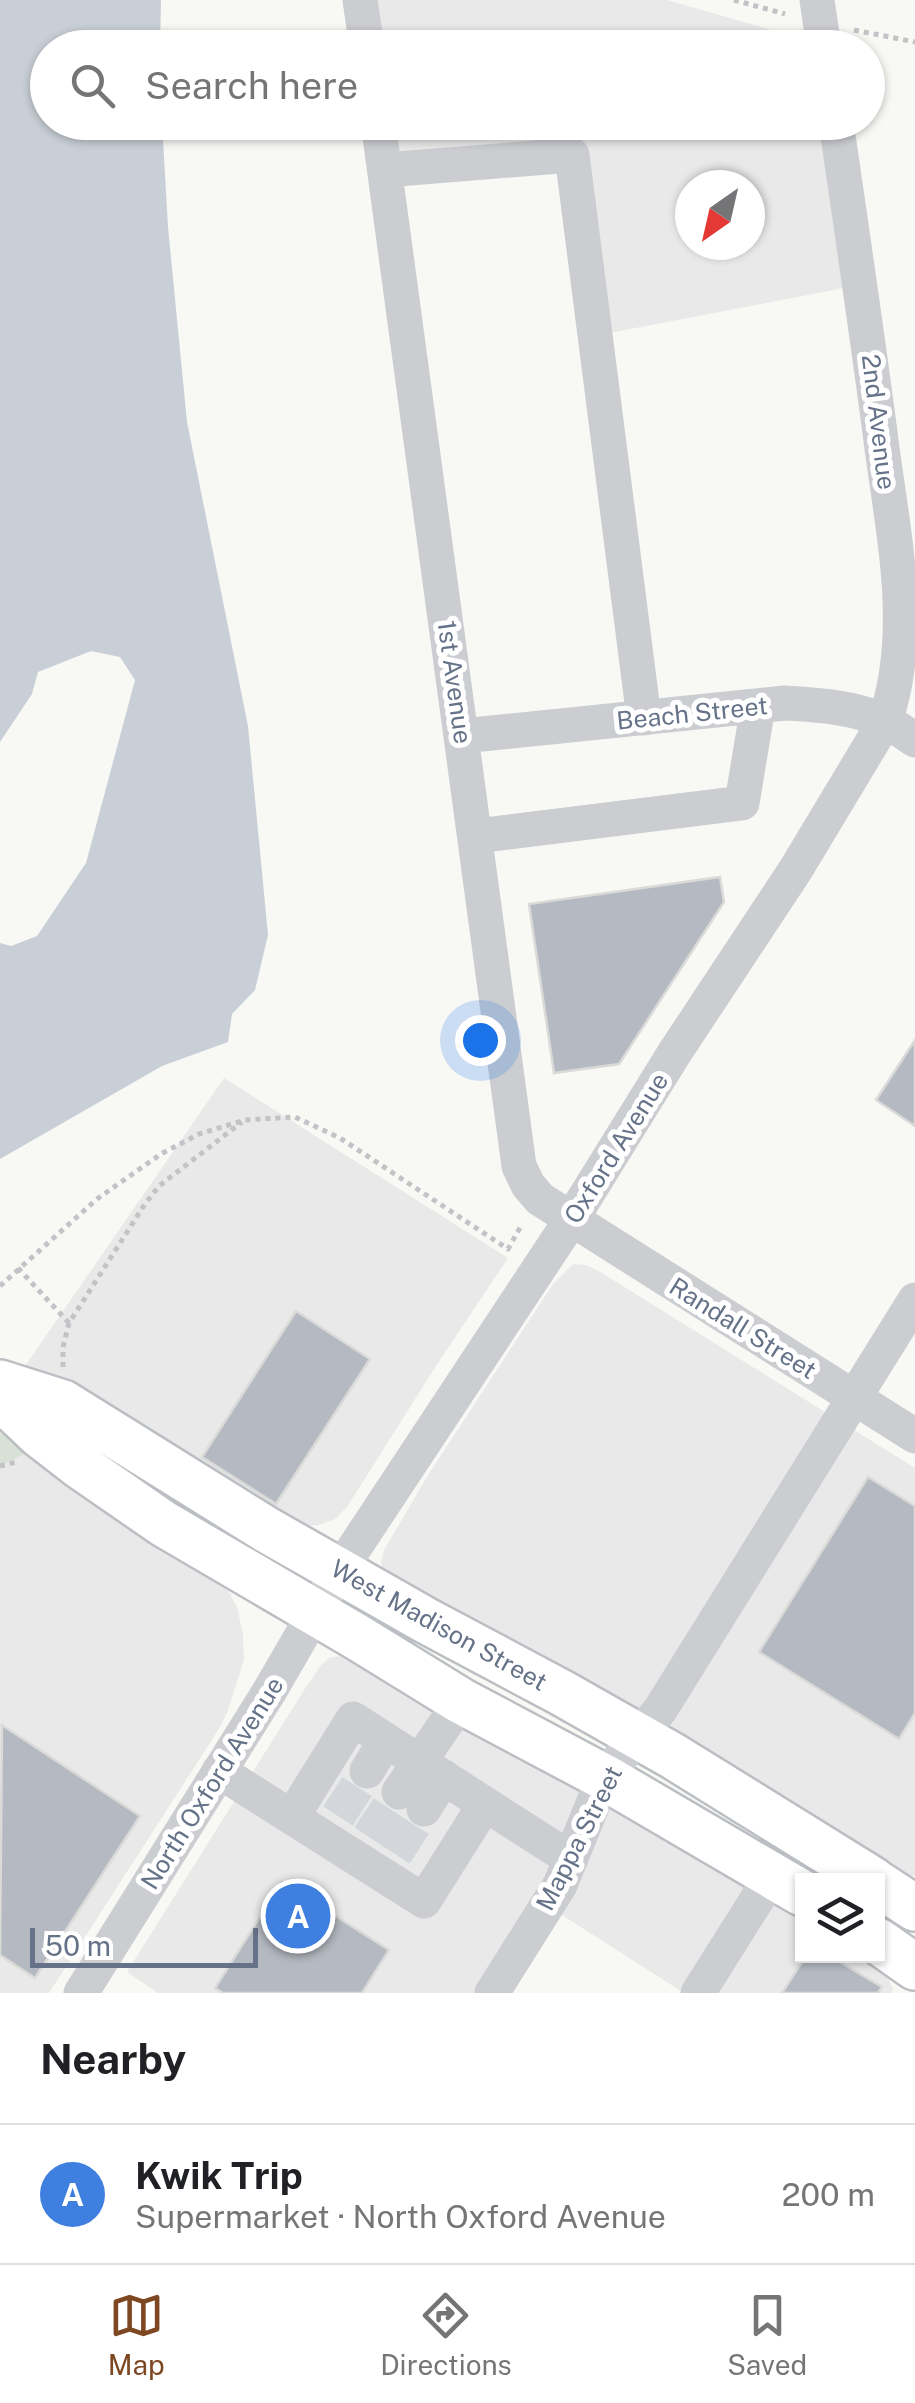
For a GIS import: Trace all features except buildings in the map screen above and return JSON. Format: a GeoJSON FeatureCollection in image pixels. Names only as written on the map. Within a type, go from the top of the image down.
{"type":"FeatureCollection","features":[{"type":"Feature","properties":{"kind":"main road","name":"West Madison Street"},"geometry":{"type":"LineString","coordinates":[[0,1384],[63,1404],[339,1571],[638,1736],[860,1873]]}},
{"type":"Feature","properties":{"kind":"main road","name":"West Madison Street"},"geometry":{"type":"LineString","coordinates":[[0,1397],[40,1434],[164,1524],[461,1701],[604,1777],[788,1883]]}},
{"type":"Feature","properties":{"kind":"main road","name":"West Madison Street"},"geometry":{"type":"LineString","coordinates":[[885,1888],[915,1908]]}},
{"type":"Feature","properties":{"kind":"main road"},"geometry":{"type":"LineString","coordinates":[[885,1946],[915,1967]]}},
{"type":"Feature","properties":{"kind":"street"},"geometry":{"type":"LineString","coordinates":[[360,0],[364,30]]}},
{"type":"Feature","properties":{"kind":"street"},"geometry":{"type":"LineString","coordinates":[[817,0],[821,30]]}},
{"type":"Feature","properties":{"kind":"street","name":"1st Avenue"},"geometry":{"type":"LineString","coordinates":[[381,140],[519,1166],[540,1200],[571,1220]]}},
{"type":"Feature","properties":{"kind":"street","name":"2nd Avenue"},"geometry":{"type":"LineString","coordinates":[[839,140],[908,595],[893,698],[885,721]]}},
{"type":"Feature","properties":{"kind":"street"},"geometry":{"type":"LineString","coordinates":[[385,170],[572,154],[644,718]]}},
{"type":"Feature","properties":{"kind":"street","name":"Beach Street"},"geometry":{"type":"LineString","coordinates":[[462,736],[785,703],[828,706],[885,721],[915,740]]}},
{"type":"Feature","properties":{"kind":"street"},"geometry":{"type":"LineString","coordinates":[[476,836],[742,803],[758,706]]}},
{"type":"Feature","properties":{"kind":"street","name":"Oxford Avenue"},"geometry":{"type":"LineString","coordinates":[[339,1571],[571,1220],[796,869],[885,721]]}},
{"type":"Feature","properties":{"kind":"street","name":"Randall Street"},"geometry":{"type":"LineString","coordinates":[[571,1220],[915,1436]]}},
{"type":"Feature","properties":{"kind":"street"},"geometry":{"type":"LineString","coordinates":[[852,1396],[915,1300]]}},
{"type":"Feature","properties":{"kind":"street","name":"Mappa Street"},"geometry":{"type":"LineString","coordinates":[[492,1993],[560,1884],[604,1777],[660,1710],[852,1396]]}},
{"type":"Feature","properties":{"kind":"street","name":"North Oxford Avenue"},"geometry":{"type":"LineString","coordinates":[[81,1993],[339,1571]]}},
{"type":"Feature","properties":{"kind":"street"},"geometry":{"type":"LineString","coordinates":[[412,1800],[432,1770],[461,1701]]}},
{"type":"Feature","properties":{"kind":"street"},"geometry":{"type":"LineString","coordinates":[[292,1817],[353,1719],[571,1858]]}},
{"type":"Feature","properties":{"kind":"street"},"geometry":{"type":"LineString","coordinates":[[367,1771],[386,1740]]}},
{"type":"Feature","properties":{"kind":"street"},"geometry":{"type":"LineString","coordinates":[[219,1771],[292,1817],[331,1827],[375,1856],[424,1901],[485,1804]]}},
{"type":"Feature","properties":{"kind":"street"},"geometry":{"type":"LineString","coordinates":[[698,1993],[788,1883]]}},
{"type":"Feature","properties":{"kind":"path"},"geometry":{"type":"LineString","coordinates":[[0,1286],[98,1199],[161,1154],[199,1134],[244,1120],[294,1117],[340,1138],[508,1249],[526,1218]]}},
{"type":"Feature","properties":{"kind":"path"},"geometry":{"type":"LineString","coordinates":[[63,1377],[63,1348],[70,1323],[158,1186],[244,1120]]}},
{"type":"Feature","properties":{"kind":"path"},"geometry":{"type":"LineString","coordinates":[[18,1268],[70,1323]]}},
{"type":"Feature","properties":{"kind":"shaded area"},"geometry":{"type":"Polygon","coordinates":[[[0,0],[161,0],[160,30],[30,30],[30,140],[163,140],[187,422],[248,726],[268,935],[255,990],[232,1014],[228,1042],[162,1066],[0,1159],[0,943],[11,946],[37,936],[86,863],[135,680],[120,657],[91,651],[38,672],[32,694],[0,742],[0,0]]]}},
{"type":"Feature","properties":{"kind":"shaded area"},"geometry":{"type":"Polygon","coordinates":[[[360,0],[667,0],[772,30],[364,30],[360,0]]]}},
{"type":"Feature","properties":{"kind":"shaded area"},"geometry":{"type":"Polygon","coordinates":[[[381,140],[839,140],[860,285],[599,335],[572,155],[385,170],[381,140]]]}},
{"type":"Feature","properties":{"kind":"shaded area"},"geometry":{"type":"Polygon","coordinates":[[[224,1078],[508,1258],[347,1507],[335,1519],[319,1525],[303,1526],[60,1382],[25,1366],[224,1078]]]}},
{"type":"Feature","properties":{"kind":"shaded area"},"geometry":{"type":"Polygon","coordinates":[[[573,1264],[602,1273],[915,1468],[915,1876],[904,1875],[385,1573],[381,1563],[384,1550],[428,1475],[553,1284],[573,1264]]]}},
{"type":"Feature","properties":{"kind":"shaded area"},"geometry":{"type":"Polygon","coordinates":[[[0,1432],[28,1452],[0,1466],[0,1432]]]}},
{"type":"Feature","properties":{"kind":"shaded area"},"geometry":{"type":"Polygon","coordinates":[[[28,1452],[228,1591],[237,1607],[244,1660],[217,1732],[49,1993],[0,1993],[0,1466],[28,1452]]]}},
{"type":"Feature","properties":{"kind":"shaded area"},"geometry":{"type":"Polygon","coordinates":[[[329,1658],[352,1658],[795,1918],[795,1963],[868,1963],[887,1976],[891,1993],[684,1993],[540,1901],[479,1993],[158,1993],[127,1972],[306,1687],[329,1658]]]}},
{"type":"Feature","properties":{"kind":"tunnel"},"geometry":{"type":"LineString","coordinates":[[338,1816],[367,1771]]}},
{"type":"Feature","properties":{"kind":"tunnel"},"geometry":{"type":"LineString","coordinates":[[369,1837],[399,1792]]}},
{"type":"Feature","properties":{"kind":"tunnel"},"geometry":{"type":"LineString","coordinates":[[395,1854],[424,1809]]}},
{"type":"Feature","properties":{"kind":"place","name":"Kwik Trip"},"geometry":{"type":"Point","coordinates":[298,1916]}}]}
